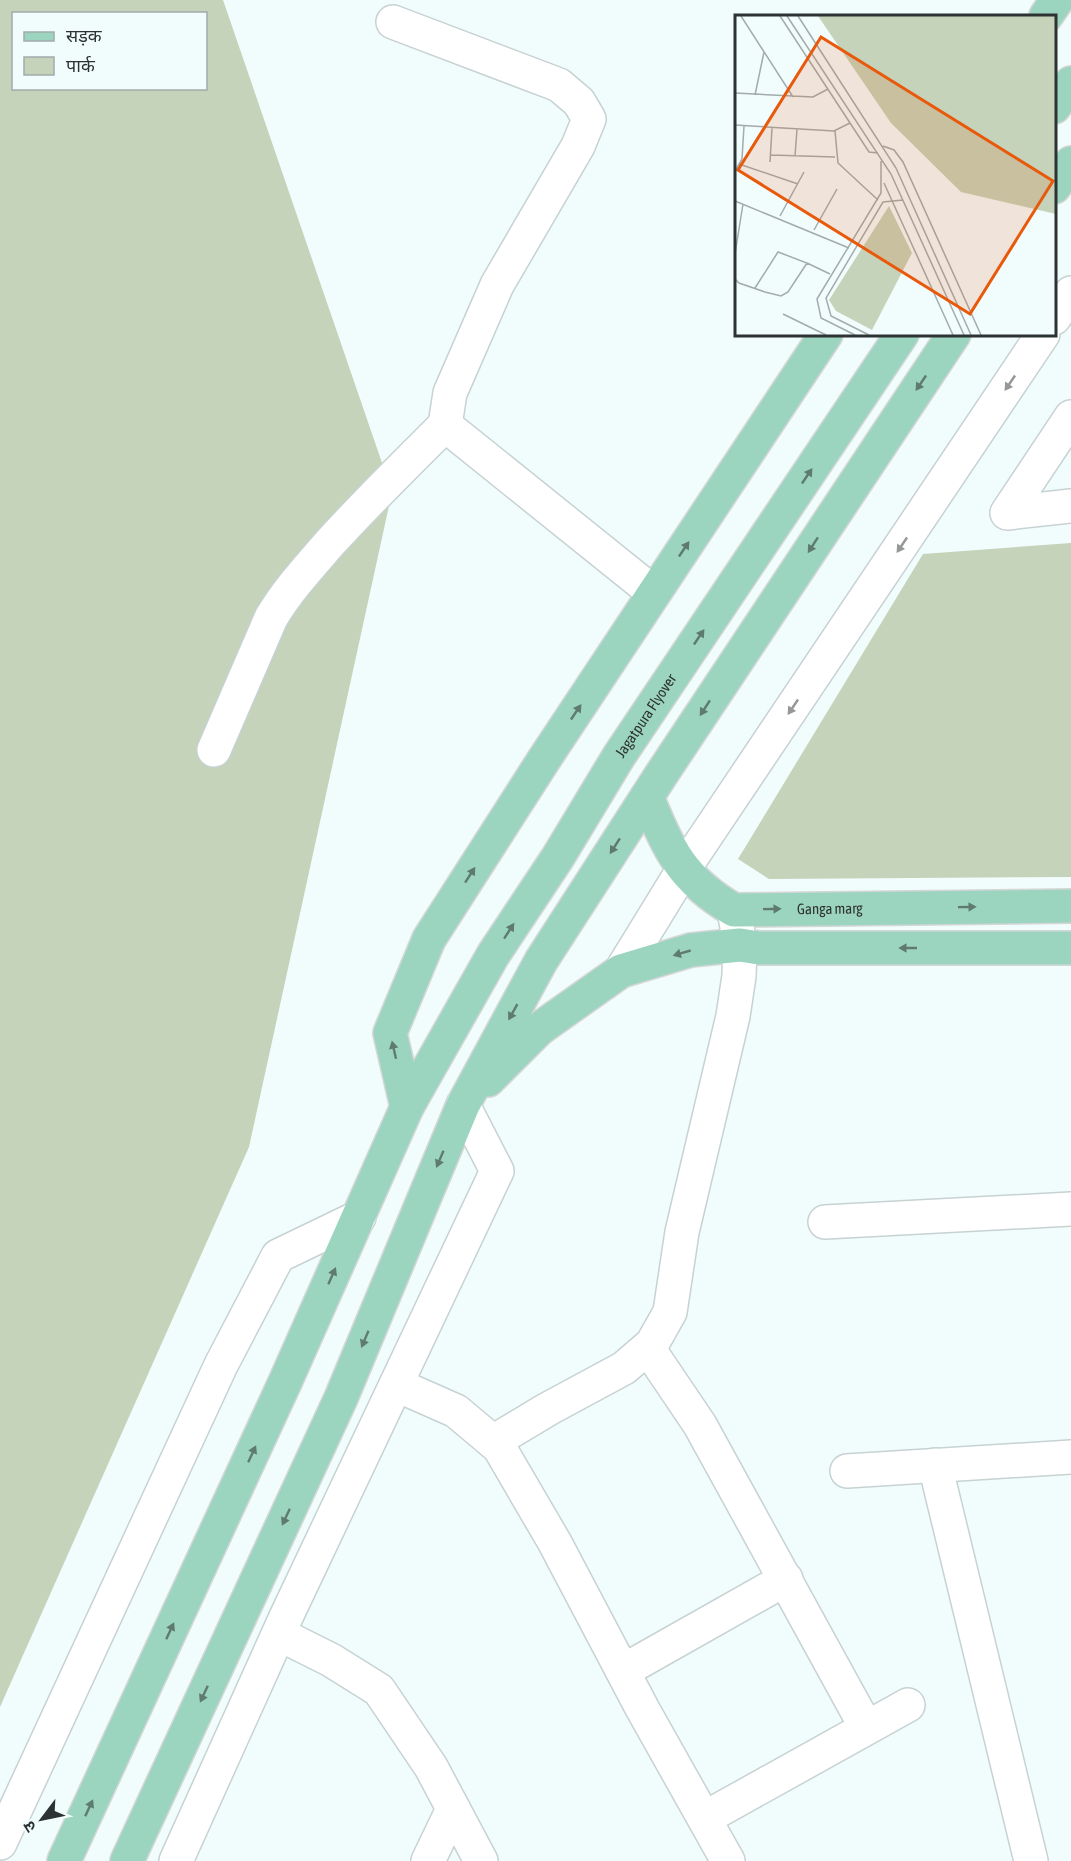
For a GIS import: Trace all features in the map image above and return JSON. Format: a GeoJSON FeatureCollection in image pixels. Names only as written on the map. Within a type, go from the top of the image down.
{"type":"FeatureCollection","features":[{"type":"Feature","properties":{"kind":"main road"},"geometry":{"type":"LineString","coordinates":[[1047,15],[1057,0]]}},
{"type":"Feature","properties":{"kind":"main road"},"geometry":{"type":"LineString","coordinates":[[1056,104],[1071,83]]}},
{"type":"Feature","properties":{"kind":"main road"},"geometry":{"type":"LineString","coordinates":[[1056,184],[1071,163]]}},
{"type":"Feature","properties":{"kind":"main road"},"geometry":{"type":"LineString","coordinates":[[407,1107],[390,1033],[429,939],[543,761],[825,336]]}},
{"type":"Feature","properties":{"kind":"main road","name":"Jagatpura Flyover"},"geometry":{"type":"LineString","coordinates":[[64,1861],[407,1107],[493,955],[558,857],[619,756],[901,336]]}},
{"type":"Feature","properties":{"kind":"main road"},"geometry":{"type":"LineString","coordinates":[[127,1861],[341,1398],[463,1105],[542,961],[654,786],[953,336]]}},
{"type":"Feature","properties":{"kind":"main road"},"geometry":{"type":"LineString","coordinates":[[654,786],[663,834],[683,870],[711,897],[734,910]]}},
{"type":"Feature","properties":{"kind":"main road","name":"Ganga marg"},"geometry":{"type":"LineString","coordinates":[[734,910],[1071,906]]}},
{"type":"Feature","properties":{"kind":"main road"},"geometry":{"type":"LineString","coordinates":[[463,1105],[539,1029],[621,971],[691,950],[740,945],[759,948],[1071,948]]}},
{"type":"Feature","properties":{"kind":"street"},"geometry":{"type":"LineString","coordinates":[[214,750],[271,618],[283,599],[370,498],[445,424],[450,393],[497,285],[578,146],[588,119],[579,102],[559,85],[393,22]]}},
{"type":"Feature","properties":{"kind":"street"},"geometry":{"type":"LineString","coordinates":[[1056,315],[1071,293]]}},
{"type":"Feature","properties":{"kind":"street"},"geometry":{"type":"LineString","coordinates":[[621,971],[683,870],[1042,336]]}},
{"type":"Feature","properties":{"kind":"street"},"geometry":{"type":"LineString","coordinates":[[1071,417],[1007,513],[1071,506]]}},
{"type":"Feature","properties":{"kind":"street"},"geometry":{"type":"LineString","coordinates":[[445,424],[654,593]]}},
{"type":"Feature","properties":{"kind":"street"},"geometry":{"type":"LineString","coordinates":[[493,1442],[624,1368],[652,1344],[670,1312],[682,1232],[733,1016],[740,976],[740,945],[734,910]]}},
{"type":"Feature","properties":{"kind":"street"},"geometry":{"type":"LineString","coordinates":[[176,1861],[279,1634],[497,1172],[463,1105]]}},
{"type":"Feature","properties":{"kind":"street"},"geometry":{"type":"LineString","coordinates":[[825,1222],[1071,1209]]}},
{"type":"Feature","properties":{"kind":"street"},"geometry":{"type":"LineString","coordinates":[[0,1843],[220,1365],[278,1256],[359,1216]]}},
{"type":"Feature","properties":{"kind":"street"},"geometry":{"type":"LineString","coordinates":[[648,1348],[700,1425],[866,1728]]}},
{"type":"Feature","properties":{"kind":"street"},"geometry":{"type":"LineString","coordinates":[[397,1385],[456,1411],[499,1447],[555,1543],[729,1861]]}},
{"type":"Feature","properties":{"kind":"street"},"geometry":{"type":"LineString","coordinates":[[847,1472],[1071,1457]]}},
{"type":"Feature","properties":{"kind":"street"},"geometry":{"type":"LineString","coordinates":[[935,1465],[1031,1861]]}},
{"type":"Feature","properties":{"kind":"street"},"geometry":{"type":"LineString","coordinates":[[623,1671],[786,1579]]}},
{"type":"Feature","properties":{"kind":"street"},"geometry":{"type":"LineString","coordinates":[[279,1634],[331,1660],[379,1690],[431,1767],[481,1861]]}},
{"type":"Feature","properties":{"kind":"street"},"geometry":{"type":"LineString","coordinates":[[705,1818],[908,1706]]}},
{"type":"Feature","properties":{"kind":"street"},"geometry":{"type":"LineString","coordinates":[[428,1861],[453,1809]]}},
{"type":"Feature","properties":{"kind":"green space"},"geometry":{"type":"Polygon","coordinates":[[[0,0],[223,0],[392,492],[249,1147],[0,1707],[0,0]]]}},
{"type":"Feature","properties":{"kind":"green space"},"geometry":{"type":"Polygon","coordinates":[[[1071,543],[1071,877],[769,879],[738,859],[923,554],[1071,543]]]}}]}
